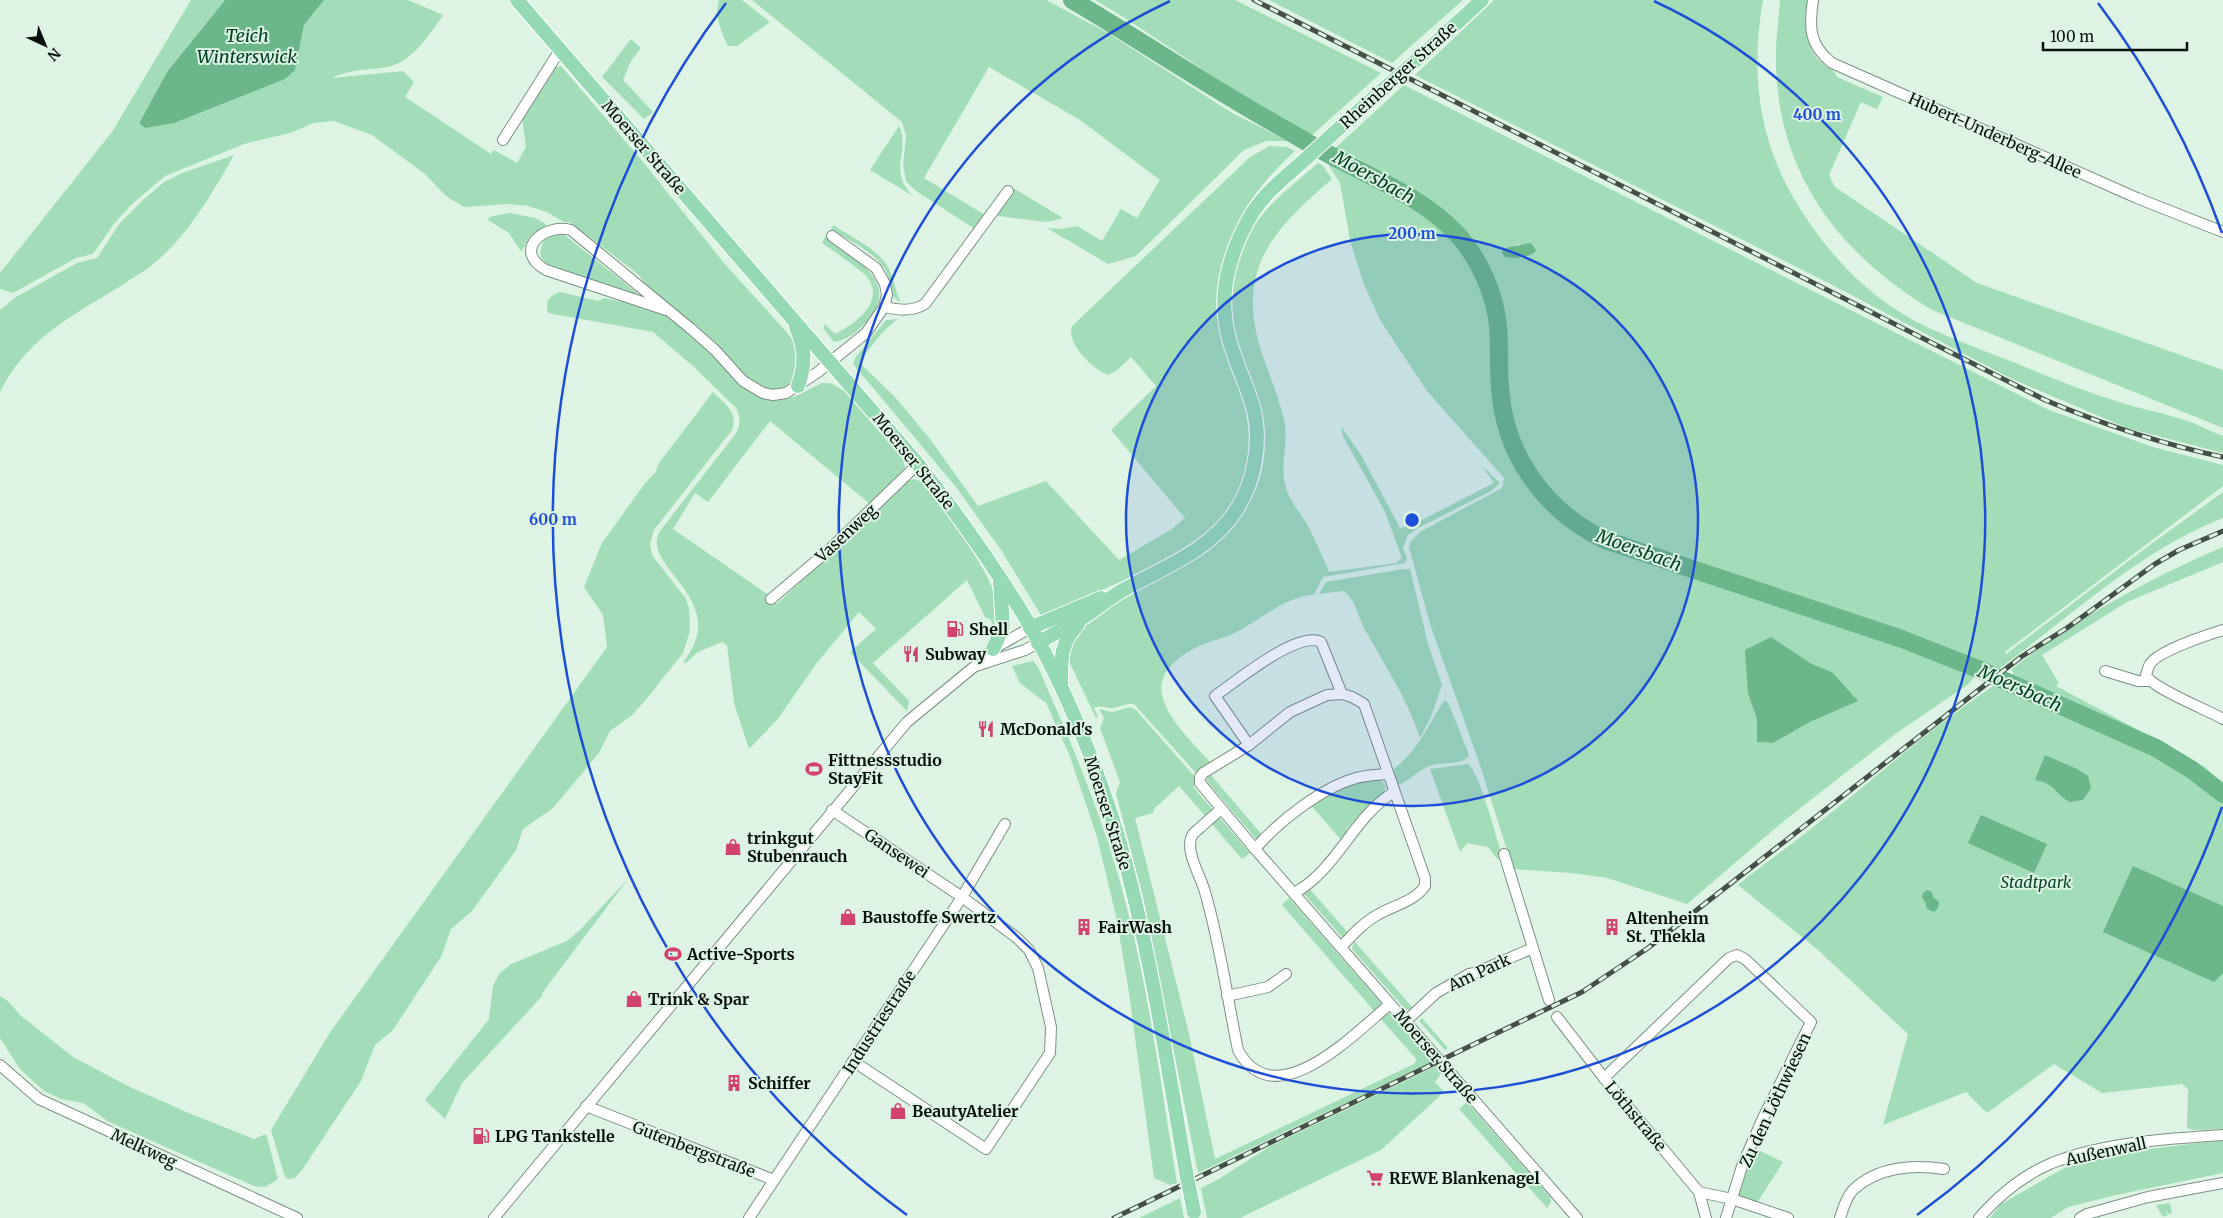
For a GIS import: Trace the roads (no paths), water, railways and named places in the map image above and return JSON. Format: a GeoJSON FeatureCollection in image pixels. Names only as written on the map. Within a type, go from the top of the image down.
{"type":"FeatureCollection","features":[{"type":"Feature","properties":{"kind":"main road","name":"Moerser Straße"},"geometry":{"type":"LineString","coordinates":[[517,0],[831,361],[918,464],[950,505],[1030,628],[1060,688],[1100,784],[1124,860],[1154,993],[1195,1215]]}},
{"type":"Feature","properties":{"kind":"main road","name":"Rheinberger Straße"},"geometry":{"type":"LineString","coordinates":[[1038,643],[1086,615],[1123,590],[1196,550],[1224,525],[1244,496],[1254,465],[1257,433],[1253,407],[1233,355],[1225,316],[1225,286],[1237,242],[1249,218],[1270,190],[1482,0]]}},
{"type":"Feature","properties":{"kind":"main road"},"geometry":{"type":"LineString","coordinates":[[792,317],[802,341],[805,359],[798,386]]}},
{"type":"Feature","properties":{"kind":"main road"},"geometry":{"type":"LineString","coordinates":[[993,649],[1003,627],[1000,580]]}},
{"type":"Feature","properties":{"kind":"main road","name":"Rheinberger Straße"},"geometry":{"type":"LineString","coordinates":[[1030,628],[1123,590]]}},
{"type":"Feature","properties":{"kind":"main road"},"geometry":{"type":"LineString","coordinates":[[1060,688],[1062,649],[1068,635],[1086,615]]}},
{"type":"Feature","properties":{"kind":"street","name":"Hubert-Underberg-Allee"},"geometry":{"type":"LineString","coordinates":[[1813,0],[1811,24],[1814,43],[1818,51],[1832,63],[2138,198],[2223,232]]}},
{"type":"Feature","properties":{"kind":"street"},"geometry":{"type":"LineString","coordinates":[[502,140],[560,50]]}},
{"type":"Feature","properties":{"kind":"street"},"geometry":{"type":"LineString","coordinates":[[884,307],[898,310],[917,309],[925,304],[1008,190]]}},
{"type":"Feature","properties":{"kind":"street"},"geometry":{"type":"LineString","coordinates":[[666,310],[546,270],[534,262],[531,256],[531,248],[535,240],[552,229],[562,228],[571,230],[715,350],[744,381],[763,393],[773,395],[786,393],[798,386],[831,361],[866,333],[884,307],[885,284],[876,268],[832,236]]}},
{"type":"Feature","properties":{"kind":"street","name":"Vasenweg"},"geometry":{"type":"LineString","coordinates":[[771,599],[830,549],[918,464]]}},
{"type":"Feature","properties":{"kind":"street"},"geometry":{"type":"LineString","coordinates":[[494,1218],[907,722],[993,649],[1030,628]]}},
{"type":"Feature","properties":{"kind":"street"},"geometry":{"type":"LineString","coordinates":[[2148,681],[2146,675],[2148,669],[2156,658],[2195,639],[2223,630]]}},
{"type":"Feature","properties":{"kind":"street"},"geometry":{"type":"LineString","coordinates":[[1341,947],[1365,923],[1390,908],[1414,897],[1425,886],[1425,878],[1364,704],[1342,694],[1327,694],[1290,712],[1249,745],[1216,696],[1286,648],[1302,641],[1316,639],[1321,642],[1342,694]]}},
{"type":"Feature","properties":{"kind":"street"},"geometry":{"type":"LineString","coordinates":[[975,666],[1025,650],[1038,643]]}},
{"type":"Feature","properties":{"kind":"street"},"geometry":{"type":"LineString","coordinates":[[2105,671],[2138,681],[2148,681],[2223,719]]}},
{"type":"Feature","properties":{"kind":"street","name":"Moerser Straße"},"geometry":{"type":"LineString","coordinates":[[1249,745],[1203,773],[1199,779],[1202,787],[1577,1218]]}},
{"type":"Feature","properties":{"kind":"street"},"geometry":{"type":"LineString","coordinates":[[1255,849],[1297,811],[1323,791],[1354,778],[1388,774]]}},
{"type":"Feature","properties":{"kind":"street"},"geometry":{"type":"LineString","coordinates":[[1294,893],[1328,865],[1367,816],[1394,792]]}},
{"type":"Feature","properties":{"kind":"street"},"geometry":{"type":"LineString","coordinates":[[1221,808],[1201,825],[1190,838],[1191,851],[1205,891],[1238,1050],[1244,1062],[1262,1074],[1271,1075],[1304,1070],[1319,1062],[1390,1004]]}},
{"type":"Feature","properties":{"kind":"street","name":"Gansewei"},"geometry":{"type":"LineString","coordinates":[[832,810],[962,897],[1029,950],[1038,968],[1051,1027],[1050,1052],[986,1149],[853,1061]]}},
{"type":"Feature","properties":{"kind":"street","name":"Industriestraße"},"geometry":{"type":"LineString","coordinates":[[749,1218],[962,897],[1005,824]]}},
{"type":"Feature","properties":{"kind":"street"},"geometry":{"type":"LineString","coordinates":[[1504,854],[1549,1000]]}},
{"type":"Feature","properties":{"kind":"street","name":"Am Park"},"geometry":{"type":"LineString","coordinates":[[1406,1022],[1436,993],[1469,974],[1533,948]]}},
{"type":"Feature","properties":{"kind":"street","name":"Zu den Löthwiesen"},"geometry":{"type":"LineString","coordinates":[[1604,1078],[1729,958],[1737,955],[1746,959],[1811,1022],[1763,1118],[1742,1166],[1726,1218]]}},
{"type":"Feature","properties":{"kind":"street"},"geometry":{"type":"LineString","coordinates":[[1227,996],[1268,987],[1286,974]]}},
{"type":"Feature","properties":{"kind":"street","name":"Löthstraße"},"geometry":{"type":"LineString","coordinates":[[1557,1018],[1604,1078],[1699,1192],[1706,1218]]}},
{"type":"Feature","properties":{"kind":"street","name":"Melkweg"},"geometry":{"type":"LineString","coordinates":[[0,1064],[39,1099],[297,1218]]}},
{"type":"Feature","properties":{"kind":"street","name":"Gutenbergstraße"},"geometry":{"type":"LineString","coordinates":[[586,1106],[774,1180]]}},
{"type":"Feature","properties":{"kind":"street","name":"Außenwall"},"geometry":{"type":"LineString","coordinates":[[1979,1218],[1996,1198],[2024,1178],[2052,1163],[2095,1151],[2160,1140],[2223,1135]]}},
{"type":"Feature","properties":{"kind":"street"},"geometry":{"type":"LineString","coordinates":[[1840,1218],[1846,1201],[1853,1190],[1870,1179],[1898,1168],[1921,1165],[1944,1169]]}},
{"type":"Feature","properties":{"kind":"street"},"geometry":{"type":"LineString","coordinates":[[2080,1218],[2148,1197],[2223,1183]]}},
{"type":"Feature","properties":{"kind":"street"},"geometry":{"type":"LineString","coordinates":[[1699,1192],[1732,1199],[1788,1218]]}},
{"type":"Feature","properties":{"kind":"water","name":"Teich Winterswick"},"geometry":{"type":"Polygon","coordinates":[[[225,0],[324,0],[304,25],[295,70],[285,79],[174,123],[145,128],[139,123],[167,72],[225,0]]]}},
{"type":"Feature","properties":{"kind":"water"},"geometry":{"type":"Polygon","coordinates":[[[1531,243],[1536,250],[1527,256],[1509,258],[1505,257],[1502,253],[1503,250],[1509,247],[1531,243]]]}},
{"type":"Feature","properties":{"kind":"water"},"geometry":{"type":"Polygon","coordinates":[[[1771,637],[1812,664],[1832,672],[1858,701],[1812,721],[1773,743],[1757,742],[1757,719],[1748,693],[1745,650],[1771,637]]]}},
{"type":"Feature","properties":{"kind":"water"},"geometry":{"type":"Polygon","coordinates":[[[2045,755],[2088,776],[2091,788],[2083,800],[2070,802],[2048,784],[2035,780],[2045,755]]]}},
{"type":"Feature","properties":{"kind":"water"},"geometry":{"type":"Polygon","coordinates":[[[1981,815],[2047,844],[2034,873],[1968,843],[1981,815]]]}},
{"type":"Feature","properties":{"kind":"water"},"geometry":{"type":"Polygon","coordinates":[[[2133,866],[2223,906],[2223,973],[2214,982],[2103,932],[2133,866]]]}},
{"type":"Feature","properties":{"kind":"water"},"geometry":{"type":"Polygon","coordinates":[[[1927,890],[1932,892],[1933,897],[1939,902],[1938,908],[1934,912],[1927,909],[1922,897],[1923,893],[1927,890]]]}},
{"type":"Feature","properties":{"kind":"waterway","name":"Moersbach"},"geometry":{"type":"LineString","coordinates":[[1072,0],[1260,115],[1322,151],[1414,200],[1444,221],[1457,234],[1479,265],[1490,289],[1498,326],[1499,379],[1503,412],[1519,458],[1546,497],[1583,528],[1605,540],[1902,639],[1978,669],[2156,748],[2192,770],[2223,794]]}},
{"type":"Feature","properties":{"kind":"railway"},"geometry":{"type":"LineString","coordinates":[[1254,0],[2045,400],[2132,433],[2223,457]]}},
{"type":"Feature","properties":{"kind":"railway"},"geometry":{"type":"LineString","coordinates":[[1114,1218],[1582,992],[1648,948],[2021,657],[2067,628],[2155,564],[2179,550],[2223,531]]}},
{"type":"Feature","properties":{"kind":"place","name":"Shell"},"geometry":{"type":"Point","coordinates":[955,629]}},
{"type":"Feature","properties":{"kind":"place","name":"Subway"},"geometry":{"type":"Point","coordinates":[911,654]}},
{"type":"Feature","properties":{"kind":"place","name":"McDonald's"},"geometry":{"type":"Point","coordinates":[986,729]}},
{"type":"Feature","properties":{"kind":"place","name":"Fittnessstudio StayFit"},"geometry":{"type":"Point","coordinates":[814,769]}},
{"type":"Feature","properties":{"kind":"place","name":"trinkgut Stubenrauch"},"geometry":{"type":"Point","coordinates":[733,847]}},
{"type":"Feature","properties":{"kind":"place","name":"Baustoffe Swertz"},"geometry":{"type":"Point","coordinates":[848,917]}},
{"type":"Feature","properties":{"kind":"place","name":"FairWash"},"geometry":{"type":"Point","coordinates":[1084,927]}},
{"type":"Feature","properties":{"kind":"place","name":"Altenheim St. Thekla"},"geometry":{"type":"Point","coordinates":[1612,927]}},
{"type":"Feature","properties":{"kind":"place","name":"Active-Sports"},"geometry":{"type":"Point","coordinates":[673,954]}},
{"type":"Feature","properties":{"kind":"place","name":"Trink & Spar"},"geometry":{"type":"Point","coordinates":[634,999]}},
{"type":"Feature","properties":{"kind":"place","name":"Schiffer"},"geometry":{"type":"Point","coordinates":[734,1083]}},
{"type":"Feature","properties":{"kind":"place","name":"BeautyAtelier"},"geometry":{"type":"Point","coordinates":[898,1111]}},
{"type":"Feature","properties":{"kind":"place","name":"LPG Tankstelle"},"geometry":{"type":"Point","coordinates":[481,1136]}},
{"type":"Feature","properties":{"kind":"place","name":"REWE Blankenagel"},"geometry":{"type":"Point","coordinates":[1375,1178]}},
{"type":"Feature","properties":{"kind":"park label","name":"Stadtpark"},"geometry":{"type":"Point","coordinates":[2036,882]}}]}
